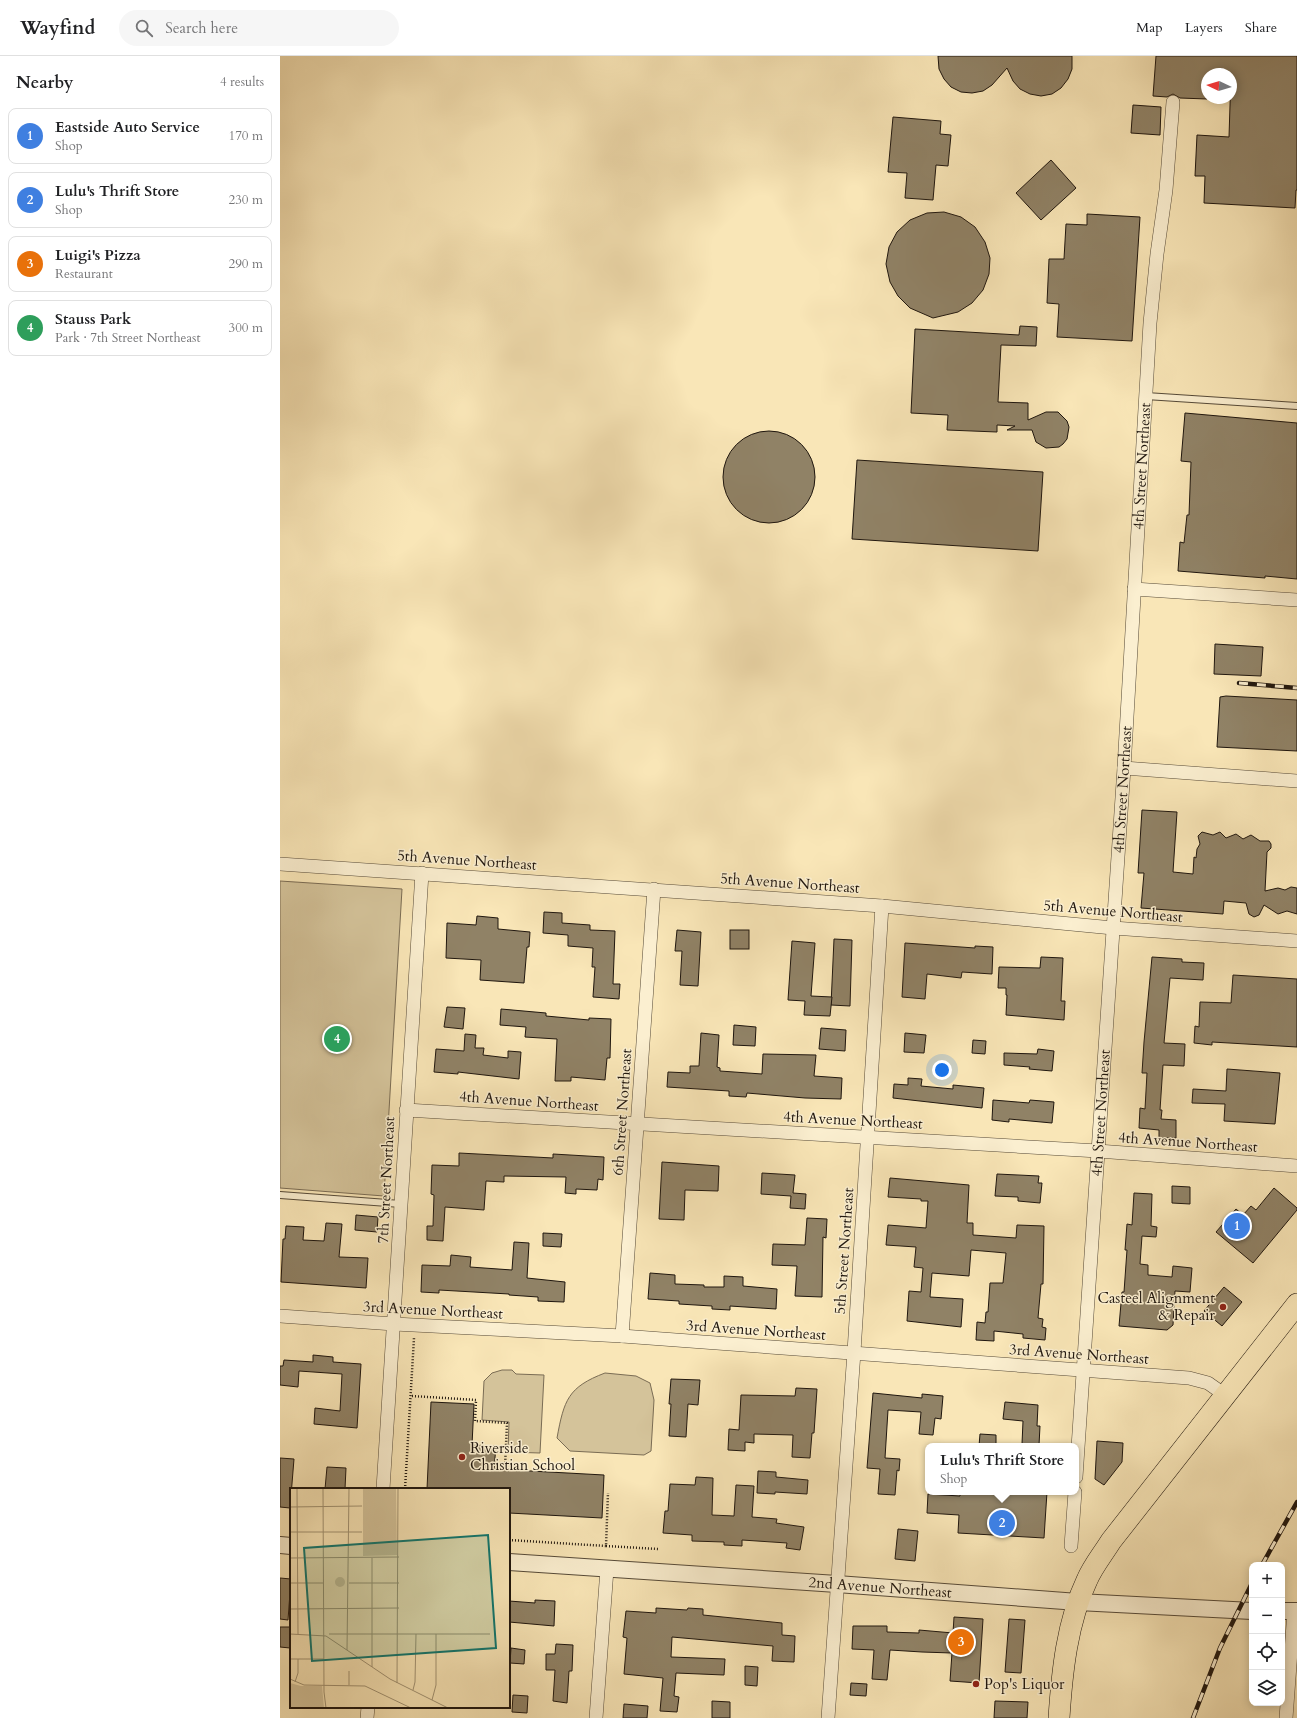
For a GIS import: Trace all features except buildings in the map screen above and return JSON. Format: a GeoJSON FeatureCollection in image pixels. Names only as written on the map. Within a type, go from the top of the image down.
{"type":"FeatureCollection","features":[{"type":"Feature","properties":{"kind":"main road"},"geometry":{"type":"LineString","coordinates":[[1059,1718],[1066,1655],[1078,1602],[1087,1580],[1111,1541],[1297,1304]]}},
{"type":"Feature","properties":{"kind":"street","name":"4th Street Northeast"},"geometry":{"type":"LineString","coordinates":[[1078,1443],[1124,768],[1150,322],[1157,254],[1166,190],[1173,102]]}},
{"type":"Feature","properties":{"kind":"street"},"geometry":{"type":"LineString","coordinates":[[1134,589],[1297,600]]}},
{"type":"Feature","properties":{"kind":"street"},"geometry":{"type":"LineString","coordinates":[[1124,768],[1297,781]]}},
{"type":"Feature","properties":{"kind":"street","name":"5th Avenue Northeast"},"geometry":{"type":"LineString","coordinates":[[280,864],[882,906],[1113,928],[1297,941]]}},
{"type":"Feature","properties":{"kind":"street","name":"7th Street Northeast"},"geometry":{"type":"LineString","coordinates":[[383,1488],[422,873]]}},
{"type":"Feature","properties":{"kind":"street","name":"6th Street Northeast"},"geometry":{"type":"LineString","coordinates":[[622,1336],[654,889]]}},
{"type":"Feature","properties":{"kind":"street","name":"5th Street Northeast"},"geometry":{"type":"LineString","coordinates":[[828,1718],[854,1352],[882,906]]}},
{"type":"Feature","properties":{"kind":"street","name":"4th Avenue Northeast"},"geometry":{"type":"LineString","coordinates":[[406,1110],[1098,1151],[1297,1166]]}},
{"type":"Feature","properties":{"kind":"street","name":"3rd Avenue Northeast"},"geometry":{"type":"LineString","coordinates":[[280,1316],[394,1324],[622,1336],[854,1352],[1195,1379],[1208,1383],[1225,1395]]}},
{"type":"Feature","properties":{"kind":"street"},"geometry":{"type":"LineString","coordinates":[[1072,1546],[1075,1495]]}},
{"type":"Feature","properties":{"kind":"street"},"geometry":{"type":"LineString","coordinates":[[280,1545],[290,1546]]}},
{"type":"Feature","properties":{"kind":"street","name":"2nd Avenue Northeast"},"geometry":{"type":"LineString","coordinates":[[510,1562],[1078,1602],[1249,1611]]}},
{"type":"Feature","properties":{"kind":"street"},"geometry":{"type":"LineString","coordinates":[[596,1718],[607,1570]]}},
{"type":"Feature","properties":{"kind":"street"},"geometry":{"type":"LineString","coordinates":[[1286,1718],[1291,1611]]}},
{"type":"Feature","properties":{"kind":"street"},"geometry":{"type":"LineString","coordinates":[[367,1718],[368,1708]]}},
{"type":"Feature","properties":{"kind":"lane"},"geometry":{"type":"LineString","coordinates":[[1146,396],[1297,406]]}},
{"type":"Feature","properties":{"kind":"lane"},"geometry":{"type":"LineString","coordinates":[[280,1195],[401,1204]]}},
{"type":"Feature","properties":{"kind":"path"},"geometry":{"type":"LineString","coordinates":[[406,1488],[415,1325]]}},
{"type":"Feature","properties":{"kind":"path"},"geometry":{"type":"LineString","coordinates":[[412,1396],[476,1400],[475,1421],[507,1423],[505,1468]]}},
{"type":"Feature","properties":{"kind":"path"},"geometry":{"type":"LineString","coordinates":[[606,1546],[608,1493]]}},
{"type":"Feature","properties":{"kind":"path"},"geometry":{"type":"LineString","coordinates":[[510,1540],[658,1550]]}},
{"type":"Feature","properties":{"kind":"shaded area"},"geometry":{"type":"Polygon","coordinates":[[[280,881],[402,889],[384,1196],[280,1188],[280,881]]]}},
{"type":"Feature","properties":{"kind":"shaded area"},"geometry":{"type":"Polygon","coordinates":[[[502,1370],[512,1370],[516,1374],[544,1375],[540,1453],[508,1452],[509,1422],[482,1420],[484,1381],[492,1373],[502,1370]]]}},
{"type":"Feature","properties":{"kind":"shaded area"},"geometry":{"type":"Polygon","coordinates":[[[605,1373],[636,1376],[650,1383],[654,1400],[651,1451],[644,1455],[570,1451],[557,1438],[562,1414],[570,1396],[583,1384],[605,1373]]]}},
{"type":"Feature","properties":{"kind":"railway"},"geometry":{"type":"LineString","coordinates":[[1239,683],[1297,688]]}},
{"type":"Feature","properties":{"kind":"railway"},"geometry":{"type":"LineString","coordinates":[[1264,1562],[1297,1502]]}},
{"type":"Feature","properties":{"kind":"railway"},"geometry":{"type":"LineString","coordinates":[[1193,1718],[1220,1648],[1249,1589]]}},
{"type":"Feature","properties":{"kind":"place","name":"Stauss Park"},"geometry":{"type":"Point","coordinates":[337,1039]}},
{"type":"Feature","properties":{"kind":"place","name":"Eastside Auto Service"},"geometry":{"type":"Point","coordinates":[1237,1226]}},
{"type":"Feature","properties":{"kind":"place","name":"Casteel Alignment & Repair"},"geometry":{"type":"Point","coordinates":[1223,1307]}},
{"type":"Feature","properties":{"kind":"place","name":"Riverside Christian School"},"geometry":{"type":"Point","coordinates":[462,1457]}},
{"type":"Feature","properties":{"kind":"place","name":"Lulu's Thrift Store"},"geometry":{"type":"Point","coordinates":[1002,1523]}},
{"type":"Feature","properties":{"kind":"place","name":"Luigi's Pizza"},"geometry":{"type":"Point","coordinates":[961,1642]}},
{"type":"Feature","properties":{"kind":"place","name":"Pop's Liquor"},"geometry":{"type":"Point","coordinates":[976,1684]}}]}
